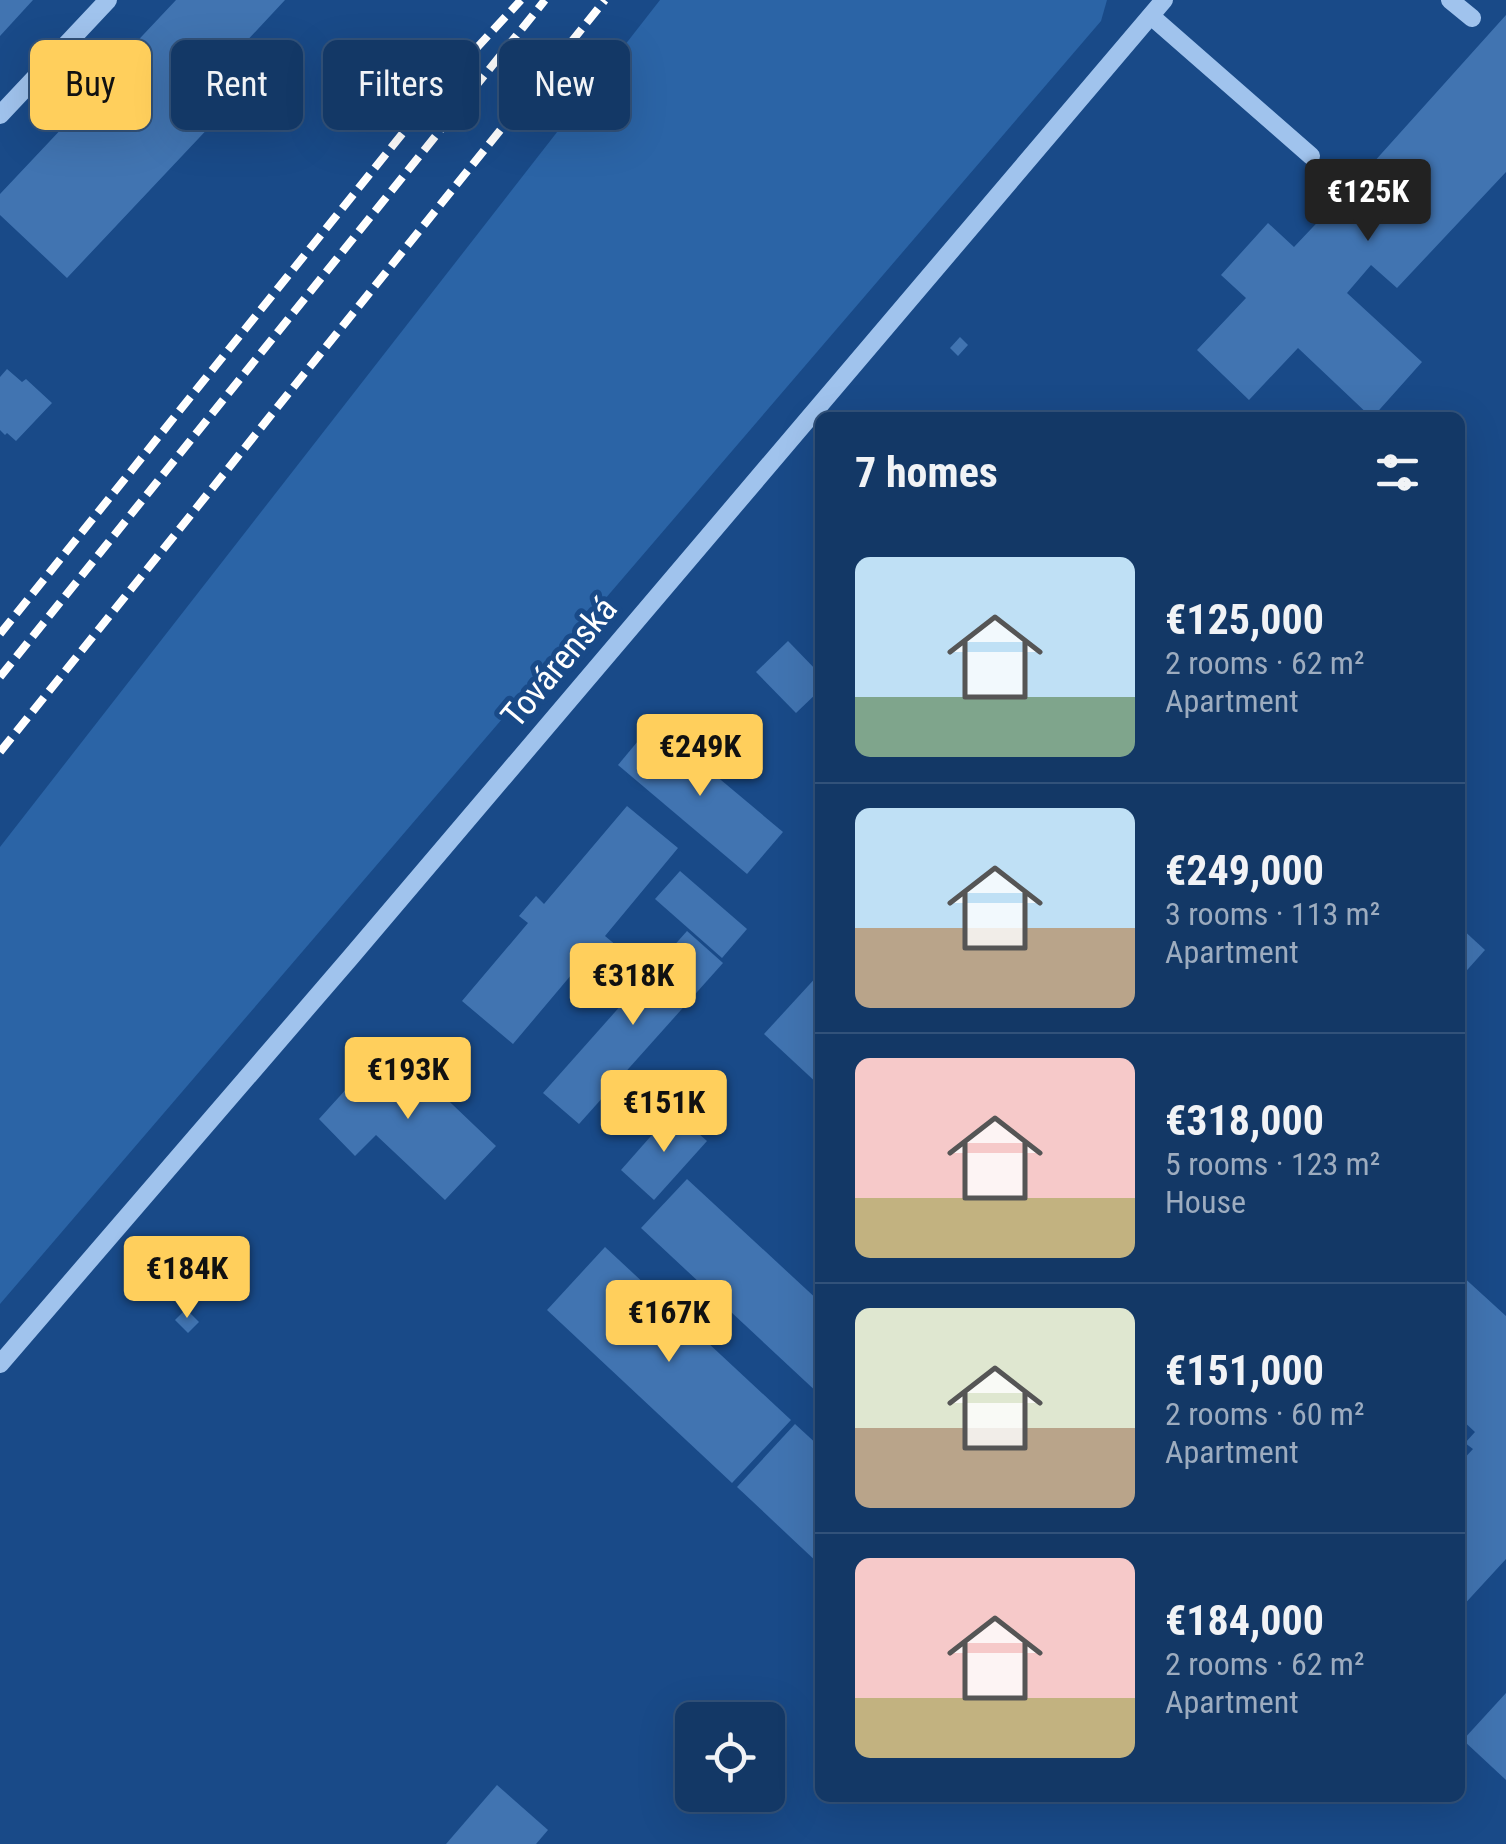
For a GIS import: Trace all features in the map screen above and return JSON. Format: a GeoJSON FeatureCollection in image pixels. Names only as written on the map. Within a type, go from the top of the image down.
{"type":"FeatureCollection","features":[{"type":"Feature","properties":{"kind":"lane"},"geometry":{"type":"LineString","coordinates":[[0,116],[108,0]]}},
{"type":"Feature","properties":{"kind":"lane","name":"Továrenská"},"geometry":{"type":"LineString","coordinates":[[0,1364],[1164,0]]}},
{"type":"Feature","properties":{"kind":"lane"},"geometry":{"type":"LineString","coordinates":[[1450,0],[1472,18]]}},
{"type":"Feature","properties":{"kind":"lane"},"geometry":{"type":"LineString","coordinates":[[1150,16],[1311,156]]}},
{"type":"Feature","properties":{"kind":"shaded area"},"geometry":{"type":"Polygon","coordinates":[[[660,0],[1107,0],[1101,21],[0,1304],[0,847],[559,130],[630,130],[629,40],[660,0]]]}},
{"type":"Feature","properties":{"kind":"building"},"geometry":{"type":"Polygon","coordinates":[[[0,0],[33,0],[0,36],[0,0]]]}},
{"type":"Feature","properties":{"kind":"building"},"geometry":{"type":"Polygon","coordinates":[[[176,0],[285,0],[248,40],[171,40],[171,130],[207,130],[67,278],[0,215],[0,194],[60,130],[151,130],[151,40],[138,40],[176,0]]]}},
{"type":"Feature","properties":{"kind":"building"},"geometry":{"type":"Polygon","coordinates":[[[1506,15],[1506,172],[1397,288],[1371,265],[1347,293],[1422,362],[1377,412],[1366,412],[1298,348],[1249,400],[1197,350],[1246,298],[1221,275],[1268,223],[1294,247],[1506,15]]]}},
{"type":"Feature","properties":{"kind":"building"},"geometry":{"type":"Polygon","coordinates":[[[960,337],[968,345],[958,356],[950,348],[960,337]]]}},
{"type":"Feature","properties":{"kind":"building"},"geometry":{"type":"Polygon","coordinates":[[[7,369],[22,382],[26,379],[52,403],[16,441],[0,430],[0,377],[7,369]]]}},
{"type":"Feature","properties":{"kind":"building"},"geometry":{"type":"Polygon","coordinates":[[[788,641],[815,669],[815,695],[796,713],[756,672],[788,641]]]}},
{"type":"Feature","properties":{"kind":"building"},"geometry":{"type":"Polygon","coordinates":[[[653,723],[783,832],[747,874],[618,765],[653,723]]]}},
{"type":"Feature","properties":{"kind":"building"},"geometry":{"type":"Polygon","coordinates":[[[627,806],[678,848],[605,936],[623,951],[606,970],[588,955],[513,1044],[462,1001],[528,923],[519,916],[536,896],[544,904],[627,806]]]}},
{"type":"Feature","properties":{"kind":"building"},"geometry":{"type":"Polygon","coordinates":[[[680,871],[747,929],[722,958],[655,899],[680,871]]]}},
{"type":"Feature","properties":{"kind":"building"},"geometry":{"type":"Polygon","coordinates":[[[687,931],[723,963],[579,1124],[543,1093],[687,931]]]}},
{"type":"Feature","properties":{"kind":"building"},"geometry":{"type":"Polygon","coordinates":[[[1465,932],[1485,950],[1465,972],[1465,932]]]}},
{"type":"Feature","properties":{"kind":"building"},"geometry":{"type":"Polygon","coordinates":[[[815,978],[815,1081],[764,1034],[815,978]]]}},
{"type":"Feature","properties":{"kind":"building"},"geometry":{"type":"Polygon","coordinates":[[[388,1043],[496,1146],[445,1200],[376,1135],[355,1156],[319,1119],[388,1043]]]}},
{"type":"Feature","properties":{"kind":"building"},"geometry":{"type":"Polygon","coordinates":[[[673,1111],[707,1141],[654,1200],[621,1170],[673,1111]]]}},
{"type":"Feature","properties":{"kind":"building"},"geometry":{"type":"Polygon","coordinates":[[[687,1179],[815,1297],[815,1390],[641,1228],[687,1179]]]}},
{"type":"Feature","properties":{"kind":"building"},"geometry":{"type":"Polygon","coordinates":[[[605,1247],[791,1420],[732,1483],[547,1310],[605,1247]]]}},
{"type":"Feature","properties":{"kind":"building"},"geometry":{"type":"Polygon","coordinates":[[[1465,1279],[1506,1316],[1506,1559],[1465,1604],[1465,1458],[1473,1449],[1465,1443],[1475,1432],[1465,1423],[1465,1279]]]}},
{"type":"Feature","properties":{"kind":"building"},"geometry":{"type":"Polygon","coordinates":[[[186,1309],[199,1322],[188,1333],[175,1320],[186,1309]]]}},
{"type":"Feature","properties":{"kind":"building"},"geometry":{"type":"Polygon","coordinates":[[[795,1424],[815,1442],[815,1560],[737,1487],[795,1424]]]}},
{"type":"Feature","properties":{"kind":"building"},"geometry":{"type":"Polygon","coordinates":[[[1506,1693],[1506,1780],[1465,1738],[1506,1693]]]}},
{"type":"Feature","properties":{"kind":"building"},"geometry":{"type":"Polygon","coordinates":[[[497,1785],[548,1830],[536,1844],[446,1844],[497,1785]]]}},
{"type":"Feature","properties":{"kind":"railway"},"geometry":{"type":"LineString","coordinates":[[0,634],[435,93],[521,0]]}},
{"type":"Feature","properties":{"kind":"railway"},"geometry":{"type":"LineString","coordinates":[[0,677],[545,0]]}},
{"type":"Feature","properties":{"kind":"railway"},"geometry":{"type":"LineString","coordinates":[[0,752],[605,0]]}}]}
